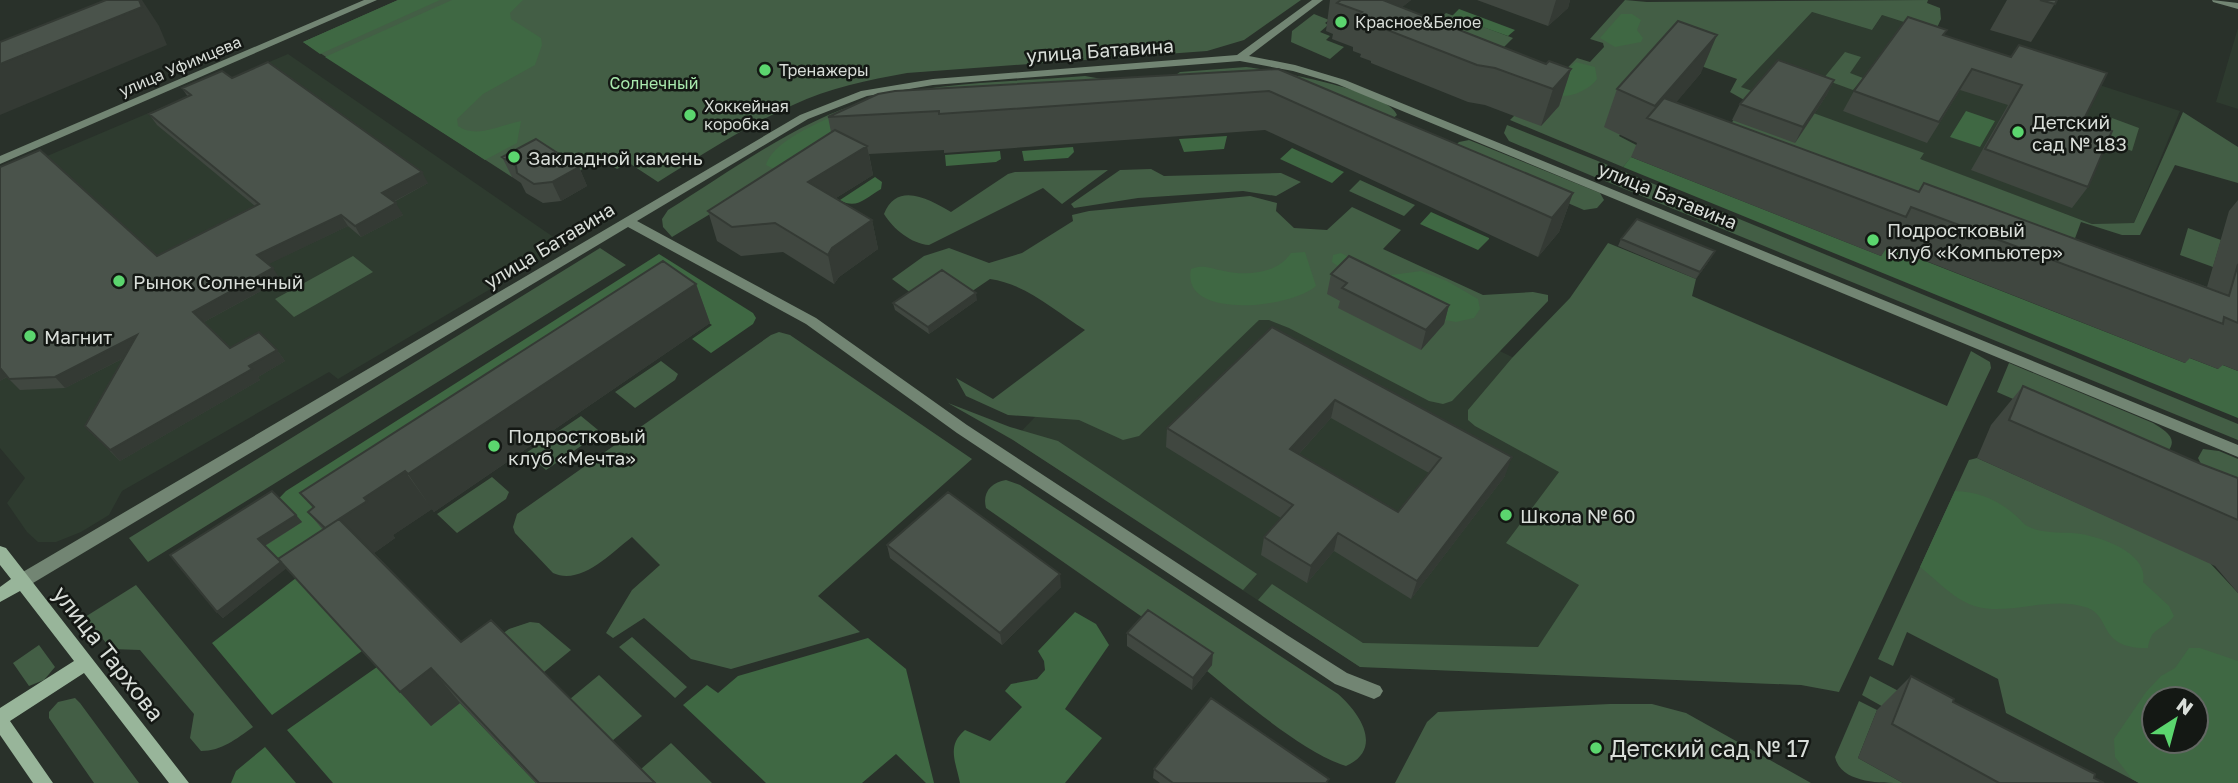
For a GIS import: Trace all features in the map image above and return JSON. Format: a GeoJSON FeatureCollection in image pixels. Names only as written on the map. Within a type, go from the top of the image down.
{"type":"FeatureCollection","features":[{"type":"Feature","properties":{"kind":"main road","name":"улица Тархова"},"geometry":{"type":"LineString","coordinates":[[0,553],[180,783]]}},
{"type":"Feature","properties":{"kind":"main road"},"geometry":{"type":"LineString","coordinates":[[0,595],[22,581]]}},
{"type":"Feature","properties":{"kind":"main road"},"geometry":{"type":"LineString","coordinates":[[44,783],[0,720],[86,662]]}},
{"type":"Feature","properties":{"kind":"street","name":"улица Уфимцева"},"geometry":{"type":"LineString","coordinates":[[0,160],[372,0]]}},
{"type":"Feature","properties":{"kind":"street"},"geometry":{"type":"LineString","coordinates":[[1240,58],[1318,0]]}},
{"type":"Feature","properties":{"kind":"street"},"geometry":{"type":"LineString","coordinates":[[2217,0],[2238,6]]}},
{"type":"Feature","properties":{"kind":"street","name":"улица Батавина"},"geometry":{"type":"LineString","coordinates":[[22,581],[804,117],[865,93],[933,82],[1240,58],[1295,68],[1341,82],[2238,451]]}},
{"type":"Feature","properties":{"kind":"street"},"geometry":{"type":"LineString","coordinates":[[627,221],[811,321],[962,429],[1341,680],[1374,691]]}},
{"type":"Feature","properties":{"kind":"shaded area","name":"Детский сад № 183"},"geometry":{"type":"Polygon","coordinates":[[[1812,12],[1872,30],[1882,15],[2180,111],[2134,223],[2092,224],[1919,159],[1923,153],[1740,87],[1812,12]]]}},
{"type":"Feature","properties":{"kind":"shaded area"},"geometry":{"type":"Polygon","coordinates":[[[2238,28],[2238,109],[2216,102],[2238,28]]]}},
{"type":"Feature","properties":{"kind":"shaded area"},"geometry":{"type":"Polygon","coordinates":[[[288,54],[565,245],[338,379],[329,372],[122,491],[109,515],[81,532],[56,542],[38,542],[27,532],[7,503],[25,478],[0,448],[0,176],[288,54]]]}},
{"type":"Feature","properties":{"kind":"shaded area","name":"Школа № 60"},"geometry":{"type":"Polygon","coordinates":[[[1230,252],[1444,324],[1539,370],[1801,685],[1360,667],[1013,440],[1035,417],[1230,252]]]}},
{"type":"Feature","properties":{"kind":"green space","name":"Солнечный"},"geometry":{"type":"Polygon","coordinates":[[[398,0],[1301,0],[1244,40],[1207,51],[907,73],[835,89],[758,122],[658,182],[629,163],[617,169],[601,159],[570,176],[512,177],[303,42],[398,0]]]}},
{"type":"Feature","properties":{"kind":"green space"},"geometry":{"type":"Polygon","coordinates":[[[398,0],[440,0],[320,54],[303,42],[398,0]]]}},
{"type":"Feature","properties":{"kind":"green space"},"geometry":{"type":"Polygon","coordinates":[[[452,0],[523,0],[510,13],[511,19],[541,38],[542,45],[535,65],[483,94],[457,119],[458,126],[472,131],[488,130],[521,121],[517,143],[485,160],[325,57],[452,0]]]}},
{"type":"Feature","properties":{"kind":"green space"},"geometry":{"type":"Polygon","coordinates":[[[1625,0],[1928,0],[1927,3],[1940,8],[1941,19],[1935,32],[1882,15],[1872,30],[1812,12],[1741,87],[1924,153],[1920,159],[2092,224],[2134,223],[2183,112],[2238,147],[2238,183],[2175,165],[2140,235],[2122,235],[2081,222],[2074,241],[2056,245],[1729,127],[1746,101],[1730,92],[1737,79],[1668,54],[1619,136],[1640,147],[1623,167],[1510,120],[1534,96],[1538,98],[1577,58],[1590,62],[1604,47],[1603,43],[1590,39],[1625,0]]]}},
{"type":"Feature","properties":{"kind":"green space"},"geometry":{"type":"Polygon","coordinates":[[[1459,9],[1515,30],[1508,36],[1452,16],[1459,9]]]}},
{"type":"Feature","properties":{"kind":"green space"},"geometry":{"type":"Polygon","coordinates":[[[1446,13],[1513,38],[1497,54],[1429,28],[1446,13]]]}},
{"type":"Feature","properties":{"kind":"green space"},"geometry":{"type":"Polygon","coordinates":[[[1314,14],[1329,20],[1325,23],[1328,25],[1320,32],[1330,36],[1326,40],[1344,47],[1330,59],[1291,42],[1292,31],[1314,14]]]}},
{"type":"Feature","properties":{"kind":"green space"},"geometry":{"type":"Polygon","coordinates":[[[1621,14],[1632,14],[1641,20],[1637,30],[1643,38],[1641,42],[1615,47],[1600,38],[1621,14]]]}},
{"type":"Feature","properties":{"kind":"green space"},"geometry":{"type":"Polygon","coordinates":[[[1845,52],[1861,57],[1850,73],[1863,78],[1853,90],[1823,79],[1845,52]]]}},
{"type":"Feature","properties":{"kind":"green space"},"geometry":{"type":"Polygon","coordinates":[[[1576,62],[1595,67],[1597,79],[1581,92],[1561,96],[1551,86],[1576,62]]]}},
{"type":"Feature","properties":{"kind":"green space"},"geometry":{"type":"Polygon","coordinates":[[[1246,67],[1280,72],[1353,90],[1390,106],[1397,115],[1390,121],[1150,93],[1180,72],[1246,67]]]}},
{"type":"Feature","properties":{"kind":"green space"},"geometry":{"type":"Polygon","coordinates":[[[1085,76],[1102,79],[849,130],[672,237],[663,227],[662,219],[668,210],[765,148],[842,109],[894,94],[921,90],[976,83],[1085,76]]]}},
{"type":"Feature","properties":{"kind":"green space"},"geometry":{"type":"Polygon","coordinates":[[[1094,79],[1102,83],[788,162],[774,169],[766,165],[768,159],[787,140],[836,115],[870,104],[939,90],[1094,79]]]}},
{"type":"Feature","properties":{"kind":"green space"},"geometry":{"type":"Polygon","coordinates":[[[1966,111],[1995,121],[1980,147],[1950,137],[1966,111]]]}},
{"type":"Feature","properties":{"kind":"green space"},"geometry":{"type":"Polygon","coordinates":[[[2112,118],[2139,128],[2132,151],[2104,141],[2112,118]]]}},
{"type":"Feature","properties":{"kind":"green space"},"geometry":{"type":"Polygon","coordinates":[[[1507,125],[1608,165],[1597,178],[1509,141],[1504,133],[1507,125]]]}},
{"type":"Feature","properties":{"kind":"green space"},"geometry":{"type":"Polygon","coordinates":[[[1227,136],[1224,149],[1184,152],[1179,139],[1227,136]]]}},
{"type":"Feature","properties":{"kind":"green space"},"geometry":{"type":"Polygon","coordinates":[[[1469,140],[1600,193],[1604,200],[1597,208],[1584,210],[1463,158],[1454,147],[1459,142],[1469,140]]]}},
{"type":"Feature","properties":{"kind":"green space"},"geometry":{"type":"Polygon","coordinates":[[[1073,147],[1074,152],[1068,158],[1024,161],[1022,151],[1073,147]]]}},
{"type":"Feature","properties":{"kind":"green space"},"geometry":{"type":"Polygon","coordinates":[[[1292,148],[1344,172],[1332,183],[1280,159],[1292,148]]]}},
{"type":"Feature","properties":{"kind":"green space"},"geometry":{"type":"Polygon","coordinates":[[[1000,151],[1001,159],[996,162],[946,166],[945,155],[1000,151]]]}},
{"type":"Feature","properties":{"kind":"green space"},"geometry":{"type":"Polygon","coordinates":[[[1631,157],[1881,256],[1887,246],[2185,363],[2187,357],[2218,369],[2220,364],[2238,371],[2238,418],[1623,167],[1631,157]]]}},
{"type":"Feature","properties":{"kind":"green space"},"geometry":{"type":"Polygon","coordinates":[[[1615,168],[2238,424],[2238,440],[1605,181],[1615,168]]]}},
{"type":"Feature","properties":{"kind":"green space"},"geometry":{"type":"Polygon","coordinates":[[[1151,169],[1164,176],[1281,173],[1301,182],[1276,196],[1243,191],[1138,198],[1074,208],[1071,204],[1120,170],[1151,169]]]}},
{"type":"Feature","properties":{"kind":"green space"},"geometry":{"type":"Polygon","coordinates":[[[1108,170],[1062,204],[1043,188],[929,245],[903,235],[884,214],[890,204],[906,195],[924,198],[951,212],[1015,172],[1108,170]]]}},
{"type":"Feature","properties":{"kind":"green space"},"geometry":{"type":"Polygon","coordinates":[[[875,177],[882,182],[881,189],[871,196],[851,204],[840,200],[875,177]]]}},
{"type":"Feature","properties":{"kind":"green space"},"geometry":{"type":"Polygon","coordinates":[[[1360,180],[1415,205],[1404,216],[1349,191],[1360,180]]]}},
{"type":"Feature","properties":{"kind":"green space"},"geometry":{"type":"Polygon","coordinates":[[[1250,196],[1277,203],[1276,211],[1294,228],[1327,230],[1352,207],[1401,230],[1383,249],[1483,295],[1533,292],[1548,295],[1548,301],[1452,401],[1443,404],[1429,401],[1289,328],[1269,320],[1259,320],[1139,436],[1123,440],[1079,420],[1008,415],[966,396],[956,378],[993,399],[1085,330],[1040,299],[1003,282],[990,279],[968,294],[915,296],[892,279],[924,256],[949,248],[989,263],[1022,253],[1073,221],[1072,215],[1089,211],[1250,196]]]}},
{"type":"Feature","properties":{"kind":"green space"},"geometry":{"type":"Polygon","coordinates":[[[1431,212],[1489,239],[1478,250],[1420,224],[1431,212]]]}},
{"type":"Feature","properties":{"kind":"green space"},"geometry":{"type":"Polygon","coordinates":[[[2188,228],[2221,240],[2213,267],[2180,255],[2188,228]]]}},
{"type":"Feature","properties":{"kind":"green space"},"geometry":{"type":"Polygon","coordinates":[[[1608,243],[1696,279],[1692,296],[1947,406],[1971,351],[1990,362],[1991,368],[1839,692],[1801,685],[1360,667],[1258,600],[1272,584],[1363,643],[1538,647],[1579,585],[1506,543],[1559,472],[1475,426],[1468,420],[1468,410],[1512,358],[1570,298],[1608,243]]]}},
{"type":"Feature","properties":{"kind":"green space"},"geometry":{"type":"Polygon","coordinates":[[[600,248],[626,265],[148,562],[129,538],[600,248]]]}},
{"type":"Feature","properties":{"kind":"green space"},"geometry":{"type":"Polygon","coordinates":[[[1305,252],[1316,286],[1285,300],[1263,304],[1219,303],[1203,297],[1192,286],[1191,269],[1204,267],[1233,273],[1261,272],[1278,265],[1291,253],[1305,252]]]}},
{"type":"Feature","properties":{"kind":"green space"},"geometry":{"type":"Polygon","coordinates":[[[1341,253],[1384,276],[1421,271],[1447,281],[1478,299],[1480,309],[1474,318],[1456,322],[1439,319],[1343,270],[1332,262],[1333,255],[1341,253]]]}},
{"type":"Feature","properties":{"kind":"green space"},"geometry":{"type":"Polygon","coordinates":[[[659,254],[753,313],[756,318],[753,324],[711,353],[692,339],[712,325],[677,301],[332,530],[362,651],[272,715],[212,643],[296,578],[277,559],[255,552],[198,589],[197,584],[286,491],[659,254]]]}},
{"type":"Feature","properties":{"kind":"green space"},"geometry":{"type":"Polygon","coordinates":[[[353,256],[373,272],[294,317],[275,299],[353,256]]]}},
{"type":"Feature","properties":{"kind":"green space"},"geometry":{"type":"Polygon","coordinates":[[[779,332],[790,335],[972,459],[818,596],[860,632],[731,669],[691,659],[644,618],[613,638],[606,633],[632,590],[660,565],[632,537],[585,572],[564,576],[553,573],[515,533],[513,527],[517,514],[771,335],[779,332]]]}},
{"type":"Feature","properties":{"kind":"green space"},"geometry":{"type":"Polygon","coordinates":[[[661,361],[678,374],[675,380],[635,408],[615,392],[661,361]]]}},
{"type":"Feature","properties":{"kind":"green space"},"geometry":{"type":"Polygon","coordinates":[[[2009,363],[2153,423],[2169,435],[2171,446],[2168,451],[2140,454],[1997,392],[2009,363]]]}},
{"type":"Feature","properties":{"kind":"green space"},"geometry":{"type":"Polygon","coordinates":[[[948,403],[1010,427],[1058,441],[1257,574],[1243,590],[1013,440],[948,403]]]}},
{"type":"Feature","properties":{"kind":"green space"},"geometry":{"type":"Polygon","coordinates":[[[581,416],[598,430],[597,435],[546,470],[526,453],[581,416]]]}},
{"type":"Feature","properties":{"kind":"green space"},"geometry":{"type":"Polygon","coordinates":[[[2203,449],[2219,451],[2238,459],[2238,487],[2201,464],[2198,458],[2203,449]]]}},
{"type":"Feature","properties":{"kind":"green space"},"geometry":{"type":"Polygon","coordinates":[[[1977,458],[2209,562],[2238,593],[2238,783],[2139,783],[2006,713],[1998,679],[1907,632],[1893,666],[1878,659],[1969,460],[1977,458]]]}},
{"type":"Feature","properties":{"kind":"green space"},"geometry":{"type":"Polygon","coordinates":[[[492,477],[509,492],[506,499],[457,533],[437,514],[492,477]]]}},
{"type":"Feature","properties":{"kind":"green space"},"geometry":{"type":"Polygon","coordinates":[[[1006,480],[1020,485],[1338,694],[1360,721],[1366,741],[1364,750],[1346,766],[1311,750],[1207,671],[1211,665],[986,508],[985,498],[989,489],[1006,480]]]}},
{"type":"Feature","properties":{"kind":"green space"},"geometry":{"type":"Polygon","coordinates":[[[1955,491],[1972,493],[1994,501],[2034,529],[2091,536],[2123,549],[2139,563],[2143,582],[2169,606],[2174,616],[2154,632],[2148,648],[2132,647],[2113,638],[2094,611],[2085,607],[2058,603],[1990,609],[1962,600],[1920,567],[1955,491]]]}},
{"type":"Feature","properties":{"kind":"green space"},"geometry":{"type":"Polygon","coordinates":[[[136,585],[253,727],[222,747],[201,751],[190,738],[194,714],[140,650],[111,649],[85,617],[136,585]]]}},
{"type":"Feature","properties":{"kind":"green space"},"geometry":{"type":"Polygon","coordinates":[[[1075,612],[1096,624],[1109,645],[1065,709],[1102,738],[1065,783],[960,783],[954,755],[959,736],[965,730],[990,741],[1022,707],[1005,691],[1011,684],[1037,679],[1045,670],[1044,661],[1038,651],[1075,612]]]}},
{"type":"Feature","properties":{"kind":"green space"},"geometry":{"type":"Polygon","coordinates":[[[530,622],[539,623],[571,650],[544,672],[519,649],[476,653],[509,629],[530,622]]]}},
{"type":"Feature","properties":{"kind":"green space"},"geometry":{"type":"Polygon","coordinates":[[[632,637],[687,687],[675,698],[619,647],[632,637]]]}},
{"type":"Feature","properties":{"kind":"green space"},"geometry":{"type":"Polygon","coordinates":[[[868,638],[906,669],[934,783],[926,783],[896,754],[862,783],[766,783],[683,705],[707,685],[718,693],[738,676],[868,638]]]}},
{"type":"Feature","properties":{"kind":"green space"},"geometry":{"type":"Polygon","coordinates":[[[39,645],[55,667],[44,680],[29,686],[13,663],[39,645]]]}},
{"type":"Feature","properties":{"kind":"green space"},"geometry":{"type":"Polygon","coordinates":[[[2189,648],[2200,648],[2238,661],[2238,783],[2139,783],[2132,779],[2115,757],[2114,739],[2140,701],[2140,755],[2210,755],[2210,685],[2153,685],[2175,668],[2189,648]]]}},
{"type":"Feature","properties":{"kind":"green space"},"geometry":{"type":"Polygon","coordinates":[[[377,667],[460,703],[536,783],[333,783],[287,730],[377,667]]]}},
{"type":"Feature","properties":{"kind":"green space"},"geometry":{"type":"Polygon","coordinates":[[[599,675],[642,716],[612,741],[570,699],[599,675]]]}},
{"type":"Feature","properties":{"kind":"green space"},"geometry":{"type":"Polygon","coordinates":[[[1870,676],[1929,707],[1921,728],[1862,695],[1870,676]]]}},
{"type":"Feature","properties":{"kind":"green space"},"geometry":{"type":"Polygon","coordinates":[[[75,698],[139,783],[94,783],[49,718],[49,712],[58,702],[75,698]]]}},
{"type":"Feature","properties":{"kind":"green space"},"geometry":{"type":"Polygon","coordinates":[[[1859,701],[1877,710],[1858,758],[1903,783],[1862,780],[1853,777],[1839,766],[1835,757],[1859,701]]]}},
{"type":"Feature","properties":{"kind":"green space"},"geometry":{"type":"Polygon","coordinates":[[[1652,704],[1686,713],[1811,783],[1395,783],[1427,722],[1438,712],[1652,704]]]}},
{"type":"Feature","properties":{"kind":"green space"},"geometry":{"type":"Polygon","coordinates":[[[671,743],[712,783],[656,783],[641,769],[671,743]]]}},
{"type":"Feature","properties":{"kind":"green space"},"geometry":{"type":"Polygon","coordinates":[[[265,747],[296,783],[231,783],[236,771],[265,747]]]}},
{"type":"Feature","properties":{"kind":"building"},"geometry":{"type":"Polygon","coordinates":[[[106,0],[139,0],[142,7],[0,64],[0,42],[106,0]]]}},
{"type":"Feature","properties":{"kind":"building"},"geometry":{"type":"Polygon","coordinates":[[[1341,0],[1383,0],[1546,64],[1549,61],[1571,69],[1553,89],[1495,68],[1477,65],[1377,26],[1379,25],[1359,14],[1362,12],[1337,3],[1341,0]]]}},
{"type":"Feature","properties":{"kind":"building"},"geometry":{"type":"Polygon","coordinates":[[[2040,0],[2057,0],[2055,4],[2040,0]]]}},
{"type":"Feature","properties":{"kind":"building"},"geometry":{"type":"Polygon","coordinates":[[[1908,17],[1947,30],[1943,35],[2011,57],[2019,45],[2107,73],[2083,121],[2112,131],[2088,187],[1985,149],[2022,85],[1972,69],[1939,122],[1854,91],[1908,17]]]}},
{"type":"Feature","properties":{"kind":"building"},"geometry":{"type":"Polygon","coordinates":[[[1678,21],[1717,35],[1655,106],[1617,89],[1678,21]]]}},
{"type":"Feature","properties":{"kind":"building"},"geometry":{"type":"Polygon","coordinates":[[[1778,60],[1834,80],[1803,127],[1740,104],[1778,60]]]}},
{"type":"Feature","properties":{"kind":"building"},"geometry":{"type":"Polygon","coordinates":[[[268,62],[422,172],[382,193],[396,203],[355,226],[341,215],[257,255],[273,268],[193,312],[230,348],[259,332],[277,350],[249,366],[252,369],[110,450],[85,426],[137,335],[55,377],[9,379],[0,368],[0,167],[40,150],[157,256],[259,204],[149,114],[191,95],[182,88],[222,71],[232,78],[268,62]]]}},
{"type":"Feature","properties":{"kind":"building"},"geometry":{"type":"Polygon","coordinates":[[[1278,69],[1573,193],[1552,218],[1269,91],[939,114],[939,111],[828,117],[878,94],[895,91],[1278,69]]]}},
{"type":"Feature","properties":{"kind":"building"},"geometry":{"type":"Polygon","coordinates":[[[1664,98],[1919,192],[1924,183],[2229,296],[2238,264],[2238,323],[2224,317],[2223,324],[1911,207],[1906,217],[1647,118],[1664,98]]]}},
{"type":"Feature","properties":{"kind":"building"},"geometry":{"type":"Polygon","coordinates":[[[835,130],[867,146],[808,182],[872,220],[832,248],[828,255],[775,223],[732,227],[708,211],[835,130]]]}},
{"type":"Feature","properties":{"kind":"building"},"geometry":{"type":"Polygon","coordinates":[[[536,139],[579,167],[552,182],[534,184],[517,173],[516,166],[502,157],[536,139]]]}},
{"type":"Feature","properties":{"kind":"building"},"geometry":{"type":"Polygon","coordinates":[[[1637,219],[1715,251],[1700,272],[1621,239],[1637,219]]]}},
{"type":"Feature","properties":{"kind":"building"},"geometry":{"type":"Polygon","coordinates":[[[1349,256],[1449,305],[1426,330],[1342,288],[1347,283],[1331,274],[1349,256]]]}},
{"type":"Feature","properties":{"kind":"building"},"geometry":{"type":"Polygon","coordinates":[[[663,261],[696,284],[408,474],[405,471],[364,498],[367,501],[325,528],[308,512],[314,507],[300,493],[663,261]]]}},
{"type":"Feature","properties":{"kind":"building"},"geometry":{"type":"Polygon","coordinates":[[[942,270],[976,293],[928,327],[893,303],[942,270]]]}},
{"type":"Feature","properties":{"kind":"building"},"geometry":{"type":"Polygon","coordinates":[[[1272,327],[1512,457],[1417,581],[1338,533],[1311,566],[1286,551],[1264,537],[1293,505],[1167,428],[1272,327]],[[1335,400],[1290,449],[1398,512],[1441,458],[1335,400]]]}},
{"type":"Feature","properties":{"kind":"building"},"geometry":{"type":"Polygon","coordinates":[[[2023,386],[2238,478],[2238,520],[2009,420],[2023,386]]]}},
{"type":"Feature","properties":{"kind":"building"},"geometry":{"type":"Polygon","coordinates":[[[272,491],[296,515],[258,539],[281,562],[217,612],[170,555],[272,491]]]}},
{"type":"Feature","properties":{"kind":"building"},"geometry":{"type":"Polygon","coordinates":[[[948,492],[1060,574],[1000,633],[887,545],[948,492]]]}},
{"type":"Feature","properties":{"kind":"building"},"geometry":{"type":"Polygon","coordinates":[[[339,519],[461,642],[491,620],[655,783],[539,783],[431,668],[400,692],[278,559],[339,519]]]}},
{"type":"Feature","properties":{"kind":"building"},"geometry":{"type":"Polygon","coordinates":[[[1148,610],[1213,653],[1193,678],[1127,633],[1148,610]]]}},
{"type":"Feature","properties":{"kind":"building"},"geometry":{"type":"Polygon","coordinates":[[[1911,676],[1954,699],[1953,702],[2095,774],[2094,778],[2104,783],[1999,783],[1892,724],[1911,676]]]}},
{"type":"Feature","properties":{"kind":"building"},"geometry":{"type":"Polygon","coordinates":[[[1211,698],[1329,779],[1326,783],[1173,783],[1154,769],[1211,698]]]}},
{"type":"Feature","properties":{"kind":"place","name":"Красное&Белое"},"geometry":{"type":"Point","coordinates":[1341,22]}},
{"type":"Feature","properties":{"kind":"place","name":"Тренажеры"},"geometry":{"type":"Point","coordinates":[765,70]}},
{"type":"Feature","properties":{"kind":"place","name":"Хоккейная коробка"},"geometry":{"type":"Point","coordinates":[690,115]}},
{"type":"Feature","properties":{"kind":"place","name":"Детский сад № 183"},"geometry":{"type":"Point","coordinates":[2018,132]}},
{"type":"Feature","properties":{"kind":"place","name":"Закладной камень"},"geometry":{"type":"Point","coordinates":[514,157]}},
{"type":"Feature","properties":{"kind":"place","name":"Подростковый клуб «Компьютер»"},"geometry":{"type":"Point","coordinates":[1873,240]}},
{"type":"Feature","properties":{"kind":"place","name":"Рынок Солнечный"},"geometry":{"type":"Point","coordinates":[119,281]}},
{"type":"Feature","properties":{"kind":"place","name":"Магнит"},"geometry":{"type":"Point","coordinates":[30,336]}},
{"type":"Feature","properties":{"kind":"place","name":"Подростковый клуб «Мечта»"},"geometry":{"type":"Point","coordinates":[494,446]}},
{"type":"Feature","properties":{"kind":"place","name":"Школа № 60"},"geometry":{"type":"Point","coordinates":[1506,515]}},
{"type":"Feature","properties":{"kind":"place","name":"Детский сад № 17"},"geometry":{"type":"Point","coordinates":[1596,748]}}]}
